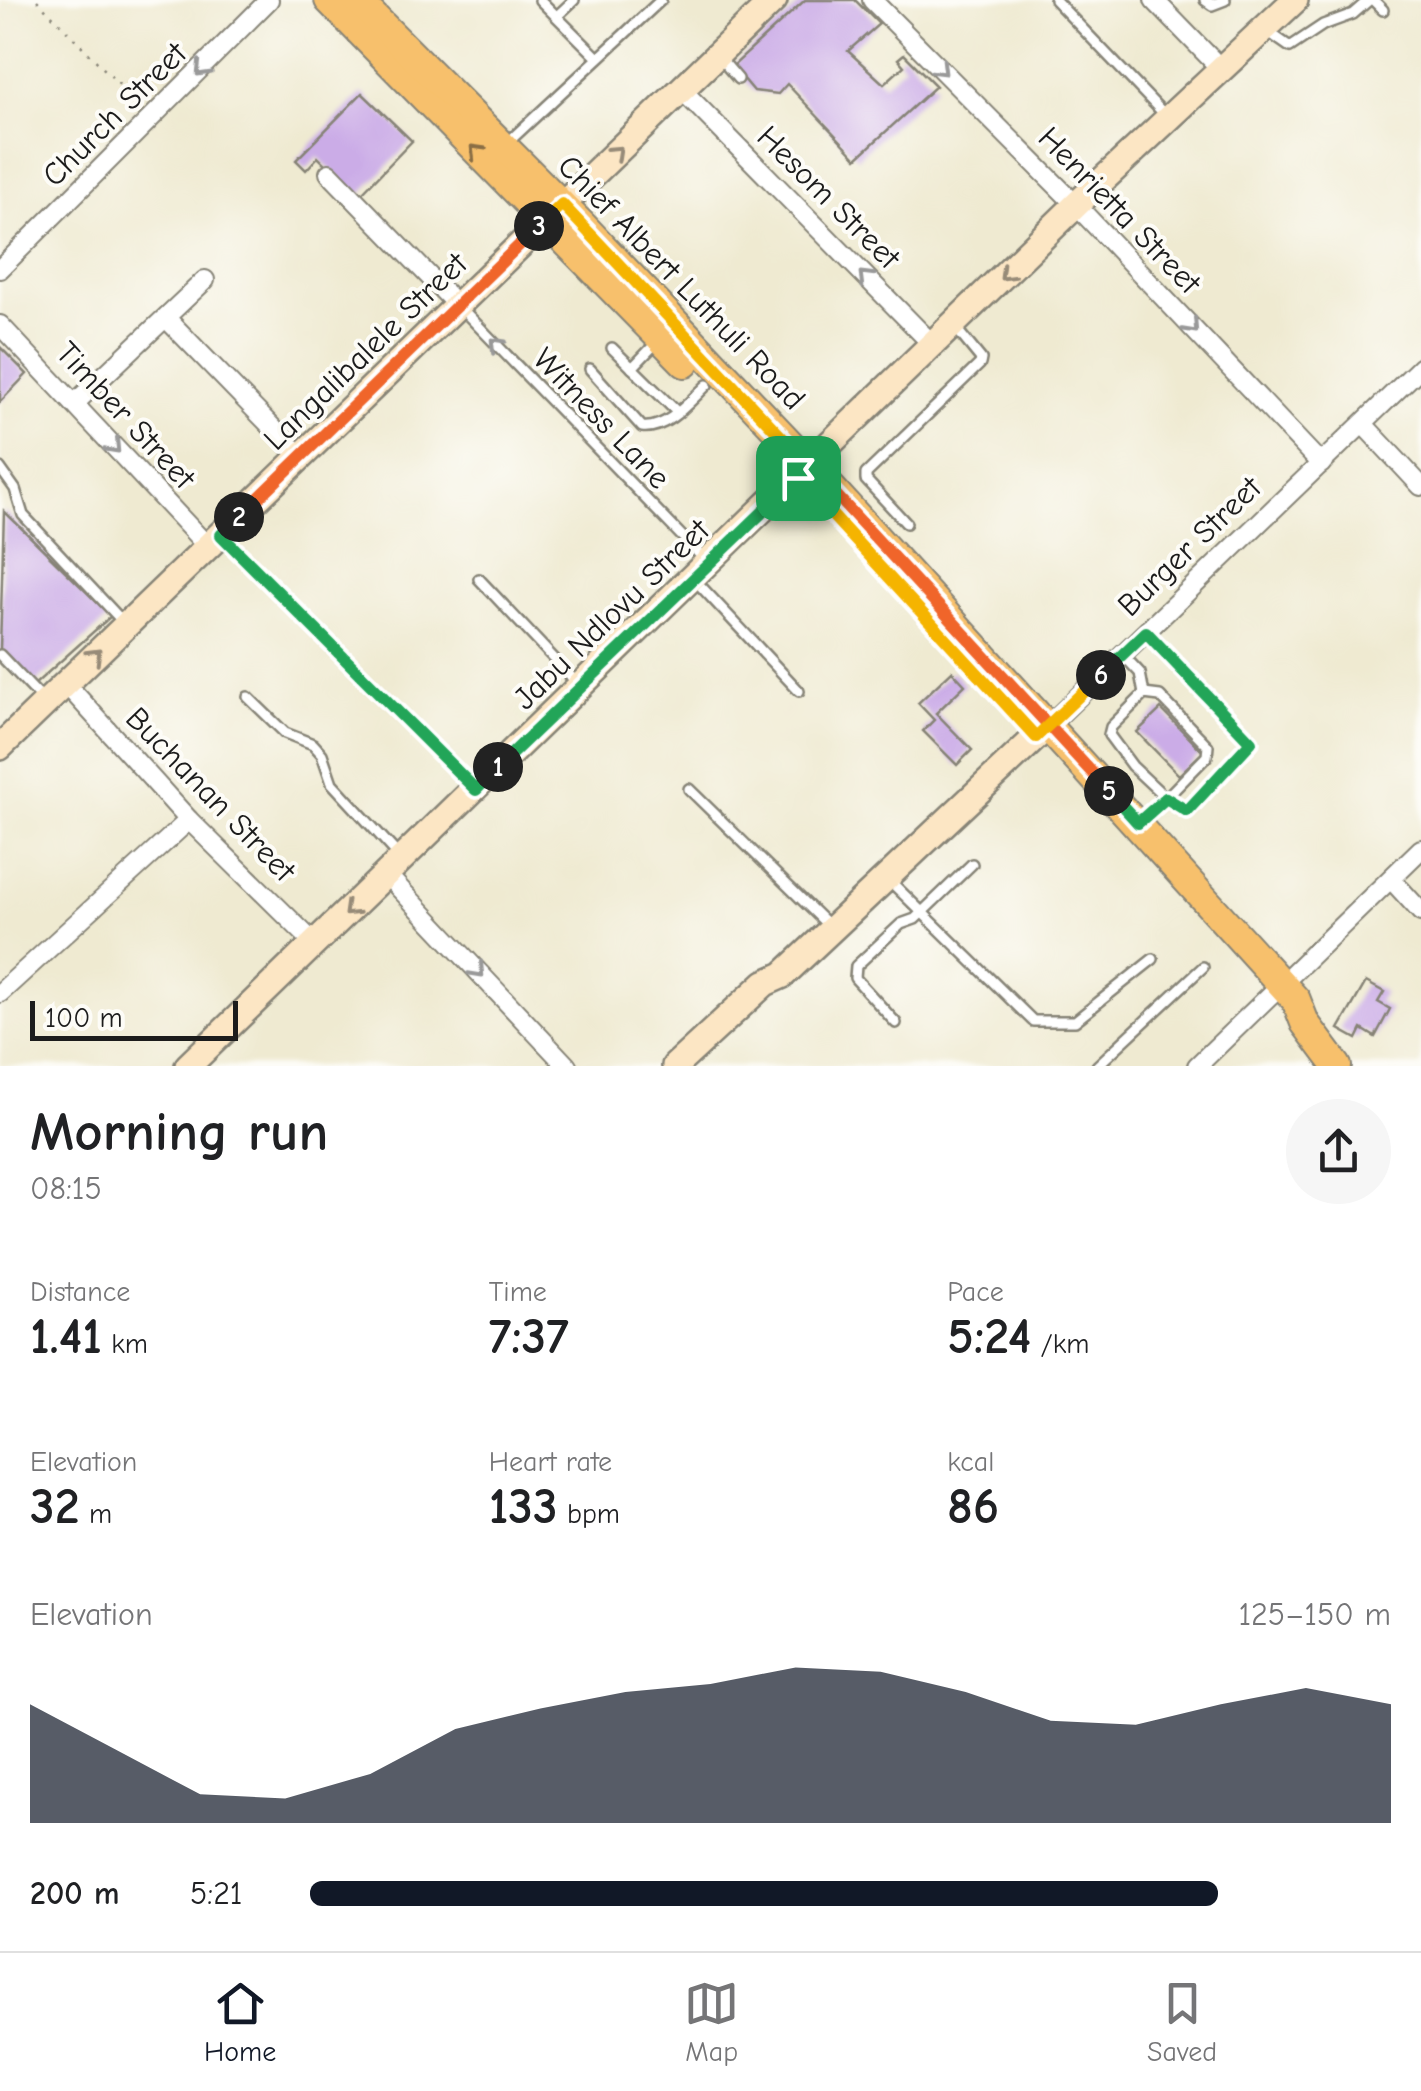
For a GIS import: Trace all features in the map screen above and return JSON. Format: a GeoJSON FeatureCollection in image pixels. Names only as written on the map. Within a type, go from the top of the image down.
{"type":"FeatureCollection","features":[{"type":"Feature","properties":{"kind":"main road","name":"Chief Albert Luthuli Road"},"geometry":{"type":"LineString","coordinates":[[329,0],[554,212],[805,472],[1277,992],[1296,1000],[1306,1023],[1337,1066]]}},
{"type":"Feature","properties":{"kind":"main road","name":"Chief Albert Luthuli Road"},"geometry":{"type":"LineString","coordinates":[[357,0],[503,146],[661,338],[708,386],[805,472]]}},
{"type":"Feature","properties":{"kind":"main road","name":"Chief Albert Luthuli Road"},"geometry":{"type":"LineString","coordinates":[[1043,731],[1138,823],[1277,992]]}},
{"type":"Feature","properties":{"kind":"street","name":"Church Street"},"geometry":{"type":"LineString","coordinates":[[0,269],[154,120],[269,0]]}},
{"type":"Feature","properties":{"kind":"street","name":"Langalibalele Street"},"geometry":{"type":"LineString","coordinates":[[0,747],[774,0]]}},
{"type":"Feature","properties":{"kind":"street","name":"Henrietta Street"},"geometry":{"type":"LineString","coordinates":[[872,0],[1076,205],[1321,464]]}},
{"type":"Feature","properties":{"kind":"street"},"geometry":{"type":"LineString","coordinates":[[1154,0],[1222,70]]}},
{"type":"Feature","properties":{"kind":"street","name":"Jabu Ndlovu Street"},"geometry":{"type":"LineString","coordinates":[[188,1066],[702,572],[1076,205],[1295,0]]}},
{"type":"Feature","properties":{"kind":"street","name":"Hesom Street"},"geometry":{"type":"LineString","coordinates":[[682,90],[934,346]]}},
{"type":"Feature","properties":{"kind":"street"},"geometry":{"type":"LineString","coordinates":[[328,173],[459,307]]}},
{"type":"Feature","properties":{"kind":"street"},"geometry":{"type":"LineString","coordinates":[[74,404],[204,280]]}},
{"type":"Feature","properties":{"kind":"street"},"geometry":{"type":"LineString","coordinates":[[166,318],[301,458]]}},
{"type":"Feature","properties":{"kind":"street","name":"Timber Street"},"geometry":{"type":"LineString","coordinates":[[0,324],[74,404],[214,541]]}},
{"type":"Feature","properties":{"kind":"street","name":"Burger Street"},"geometry":{"type":"LineString","coordinates":[[676,1066],[765,983],[782,976],[832,930],[1419,372]]}},
{"type":"Feature","properties":{"kind":"street"},"geometry":{"type":"LineString","coordinates":[[1363,424],[1421,486]]}},
{"type":"Feature","properties":{"kind":"street","name":"Buchanan Street"},"geometry":{"type":"LineString","coordinates":[[66,684],[189,820],[315,944]]}},
{"type":"Feature","properties":{"kind":"street"},"geometry":{"type":"LineString","coordinates":[[0,993],[189,820]]}},
{"type":"Feature","properties":{"kind":"street"},"geometry":{"type":"LineString","coordinates":[[1197,1066],[1421,849]]}},
{"type":"Feature","properties":{"kind":"street"},"geometry":{"type":"LineString","coordinates":[[394,867],[567,1066]]}},
{"type":"Feature","properties":{"kind":"street"},"geometry":{"type":"LineString","coordinates":[[1391,879],[1421,912]]}},
{"type":"Feature","properties":{"kind":"street","name":"Burger Street"},"geometry":{"type":"LineString","coordinates":[[700,1066],[777,995],[782,976]]}},
{"type":"Feature","properties":{"kind":"lane"},"geometry":{"type":"LineString","coordinates":[[540,0],[598,58]]}},
{"type":"Feature","properties":{"kind":"lane"},"geometry":{"type":"LineString","coordinates":[[556,16],[574,0]]}},
{"type":"Feature","properties":{"kind":"lane"},"geometry":{"type":"LineString","coordinates":[[503,146],[660,0]]}},
{"type":"Feature","properties":{"kind":"lane"},"geometry":{"type":"LineString","coordinates":[[1055,0],[1170,120]]}},
{"type":"Feature","properties":{"kind":"lane"},"geometry":{"type":"LineString","coordinates":[[1205,0],[1212,5],[1224,0]]}},
{"type":"Feature","properties":{"kind":"lane"},"geometry":{"type":"LineString","coordinates":[[1265,28],[1290,47],[1323,24],[1352,14],[1371,0],[1383,10]]}},
{"type":"Feature","properties":{"kind":"lane"},"geometry":{"type":"LineString","coordinates":[[718,56],[738,79]]}},
{"type":"Feature","properties":{"kind":"lane","name":"Witness Lane"},"geometry":{"type":"LineString","coordinates":[[459,307],[702,572],[799,691]]}},
{"type":"Feature","properties":{"kind":"lane"},"geometry":{"type":"LineString","coordinates":[[906,523],[866,480],[866,474],[980,364],[981,359],[954,326]]}},
{"type":"Feature","properties":{"kind":"lane"},"geometry":{"type":"LineString","coordinates":[[632,368],[661,338]]}},
{"type":"Feature","properties":{"kind":"lane"},"geometry":{"type":"LineString","coordinates":[[612,348],[676,412]]}},
{"type":"Feature","properties":{"kind":"lane"},"geometry":{"type":"LineString","coordinates":[[590,368],[642,427],[661,425],[708,386]]}},
{"type":"Feature","properties":{"kind":"lane"},"geometry":{"type":"LineString","coordinates":[[0,468],[15,489],[23,515],[126,625]]}},
{"type":"Feature","properties":{"kind":"lane"},"geometry":{"type":"LineString","coordinates":[[214,541],[476,790]]}},
{"type":"Feature","properties":{"kind":"lane"},"geometry":{"type":"LineString","coordinates":[[479,580],[582,688]]}},
{"type":"Feature","properties":{"kind":"lane"},"geometry":{"type":"LineString","coordinates":[[1144,694],[1111,727],[1109,735],[1132,766],[1166,798],[1187,811],[1250,748],[1251,740],[1146,632]]}},
{"type":"Feature","properties":{"kind":"lane"},"geometry":{"type":"LineString","coordinates":[[1123,654],[1140,673],[1144,694]]}},
{"type":"Feature","properties":{"kind":"lane"},"geometry":{"type":"LineString","coordinates":[[0,655],[46,704]]}},
{"type":"Feature","properties":{"kind":"lane"},"geometry":{"type":"LineString","coordinates":[[1138,823],[1208,756],[1208,746],[1160,696],[1144,694]]}},
{"type":"Feature","properties":{"kind":"lane"},"geometry":{"type":"LineString","coordinates":[[248,697],[285,733],[313,744],[322,754],[332,783],[394,867]]}},
{"type":"Feature","properties":{"kind":"lane"},"geometry":{"type":"LineString","coordinates":[[689,789],[832,930]]}},
{"type":"Feature","properties":{"kind":"lane"},"geometry":{"type":"LineString","coordinates":[[896,1023],[854,972],[861,959],[922,913],[972,864]]}},
{"type":"Feature","properties":{"kind":"lane"},"geometry":{"type":"LineString","coordinates":[[887,878],[1033,1021],[1075,1021],[1153,958]]}},
{"type":"Feature","properties":{"kind":"lane"},"geometry":{"type":"LineString","coordinates":[[1098,1066],[1203,967]]}},
{"type":"Feature","properties":{"kind":"path"},"geometry":{"type":"LineString","coordinates":[[36,0],[154,120]]}},
{"type":"Feature","properties":{"kind":"building"},"geometry":{"type":"Polygon","coordinates":[[[805,0],[855,0],[879,24],[848,51],[884,84],[904,66],[898,59],[904,54],[936,86],[857,158],[787,84],[778,94],[754,91],[733,66],[805,0]]]}},
{"type":"Feature","properties":{"kind":"building"},"geometry":{"type":"Polygon","coordinates":[[[362,93],[412,141],[358,197],[318,157],[306,170],[296,160],[362,93]]]}},
{"type":"Feature","properties":{"kind":"building"},"geometry":{"type":"Polygon","coordinates":[[[0,347],[27,374],[0,402],[0,347]]]}},
{"type":"Feature","properties":{"kind":"building"},"geometry":{"type":"Polygon","coordinates":[[[4,511],[111,616],[34,685],[0,649],[4,511]]]}},
{"type":"Feature","properties":{"kind":"building"},"geometry":{"type":"Polygon","coordinates":[[[952,671],[965,685],[936,713],[972,750],[957,765],[923,731],[934,720],[918,703],[952,671]]]}},
{"type":"Feature","properties":{"kind":"building"},"geometry":{"type":"Polygon","coordinates":[[[1161,709],[1203,752],[1179,775],[1137,732],[1161,709]]]}},
{"type":"Feature","properties":{"kind":"building"},"geometry":{"type":"Polygon","coordinates":[[[1366,982],[1384,992],[1378,1002],[1390,1009],[1375,1037],[1362,1029],[1357,1039],[1339,1029],[1366,982]]]}},
{"type":"Feature","properties":{"kind":"route"},"geometry":{"type":"LineString","coordinates":[[798,478],[476,790],[221,535],[562,204],[811,466],[936,605],[1049,725],[1138,823],[1166,798],[1187,811],[1250,748],[1249,736],[1146,632],[1049,725],[1036,737],[798,478]]}}]}
